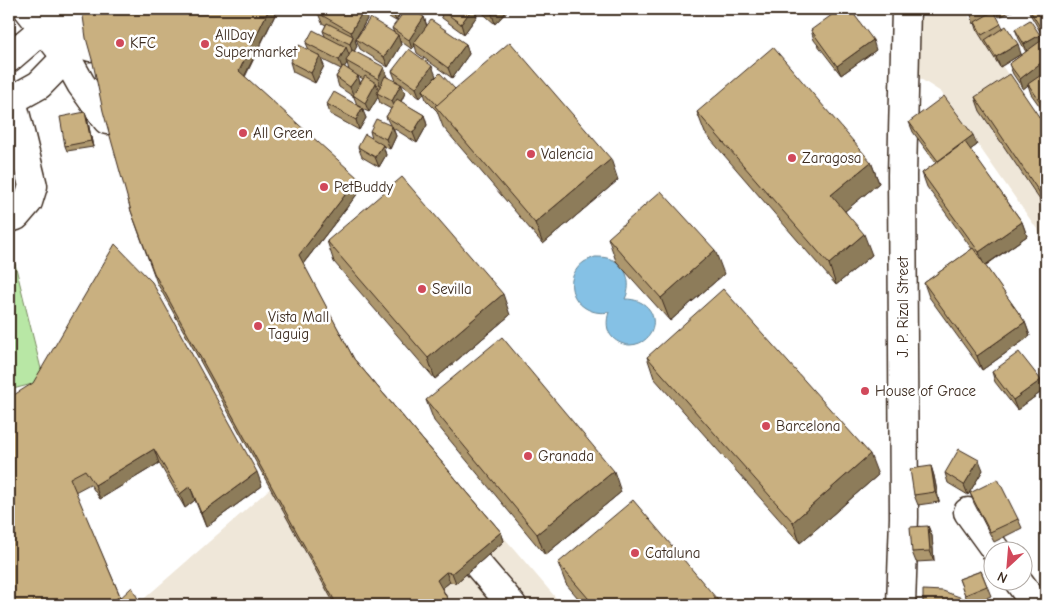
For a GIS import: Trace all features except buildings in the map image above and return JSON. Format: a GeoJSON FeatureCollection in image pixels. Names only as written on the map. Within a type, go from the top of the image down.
{"type":"FeatureCollection","features":[{"type":"Feature","properties":{"kind":"street"},"geometry":{"type":"LineString","coordinates":[[9,58],[36,18],[63,9],[80,48],[81,84],[107,120]]}},
{"type":"Feature","properties":{"kind":"street","name":"J. P. Rizal Street"},"geometry":{"type":"LineString","coordinates":[[901,605],[904,517],[902,175],[906,9]]}},
{"type":"Feature","properties":{"kind":"street"},"geometry":{"type":"LineString","coordinates":[[36,18],[80,48]]}},
{"type":"Feature","properties":{"kind":"street"},"geometry":{"type":"LineString","coordinates":[[9,218],[16,216],[28,202],[33,186],[10,98],[38,85],[80,48]]}},
{"type":"Feature","properties":{"kind":"street"},"geometry":{"type":"LineString","coordinates":[[968,512],[990,542]]}},
{"type":"Feature","properties":{"kind":"street"},"geometry":{"type":"LineString","coordinates":[[478,565],[512,605]]}},
{"type":"Feature","properties":{"kind":"street"},"geometry":{"type":"LineString","coordinates":[[1026,592],[1036,605]]}},
{"type":"Feature","properties":{"kind":"shaded area"},"geometry":{"type":"Polygon","coordinates":[[[964,9],[1046,131],[1046,242],[941,92],[919,78],[917,18],[964,9]]]}},
{"type":"Feature","properties":{"kind":"shaded area"},"geometry":{"type":"Polygon","coordinates":[[[387,401],[562,605],[138,604],[282,478],[387,401]]]}},
{"type":"Feature","properties":{"kind":"green space"},"geometry":{"type":"Polygon","coordinates":[[[15,264],[44,381],[9,390],[9,265],[15,264]]]}},
{"type":"Feature","properties":{"kind":"water"},"geometry":{"type":"Polygon","coordinates":[[[595,257],[614,260],[619,264],[628,280],[625,299],[637,301],[646,306],[651,313],[652,330],[648,337],[640,343],[628,345],[616,341],[608,329],[609,312],[588,310],[575,297],[572,279],[576,270],[584,262],[595,257]]]}},
{"type":"Feature","properties":{"kind":"place","name":"KFC"},"geometry":{"type":"Point","coordinates":[120,43]}},
{"type":"Feature","properties":{"kind":"place","name":"AllDay Supermarket"},"geometry":{"type":"Point","coordinates":[205,44]}},
{"type":"Feature","properties":{"kind":"place","name":"All Green"},"geometry":{"type":"Point","coordinates":[243,133]}},
{"type":"Feature","properties":{"kind":"place","name":"Valencia"},"geometry":{"type":"Point","coordinates":[531,154]}},
{"type":"Feature","properties":{"kind":"place","name":"Zaragosa"},"geometry":{"type":"Point","coordinates":[792,158]}},
{"type":"Feature","properties":{"kind":"place","name":"PetBuddy"},"geometry":{"type":"Point","coordinates":[324,187]}},
{"type":"Feature","properties":{"kind":"place","name":"Sevilla"},"geometry":{"type":"Point","coordinates":[422,289]}},
{"type":"Feature","properties":{"kind":"place","name":"Vista Mall Taguig"},"geometry":{"type":"Point","coordinates":[258,326]}},
{"type":"Feature","properties":{"kind":"place","name":"House of Grace"},"geometry":{"type":"Point","coordinates":[865,391]}},
{"type":"Feature","properties":{"kind":"place","name":"Barcelona"},"geometry":{"type":"Point","coordinates":[766,426]}},
{"type":"Feature","properties":{"kind":"place","name":"Granada"},"geometry":{"type":"Point","coordinates":[528,456]}},
{"type":"Feature","properties":{"kind":"place","name":"Cataluna"},"geometry":{"type":"Point","coordinates":[635,553]}}]}
